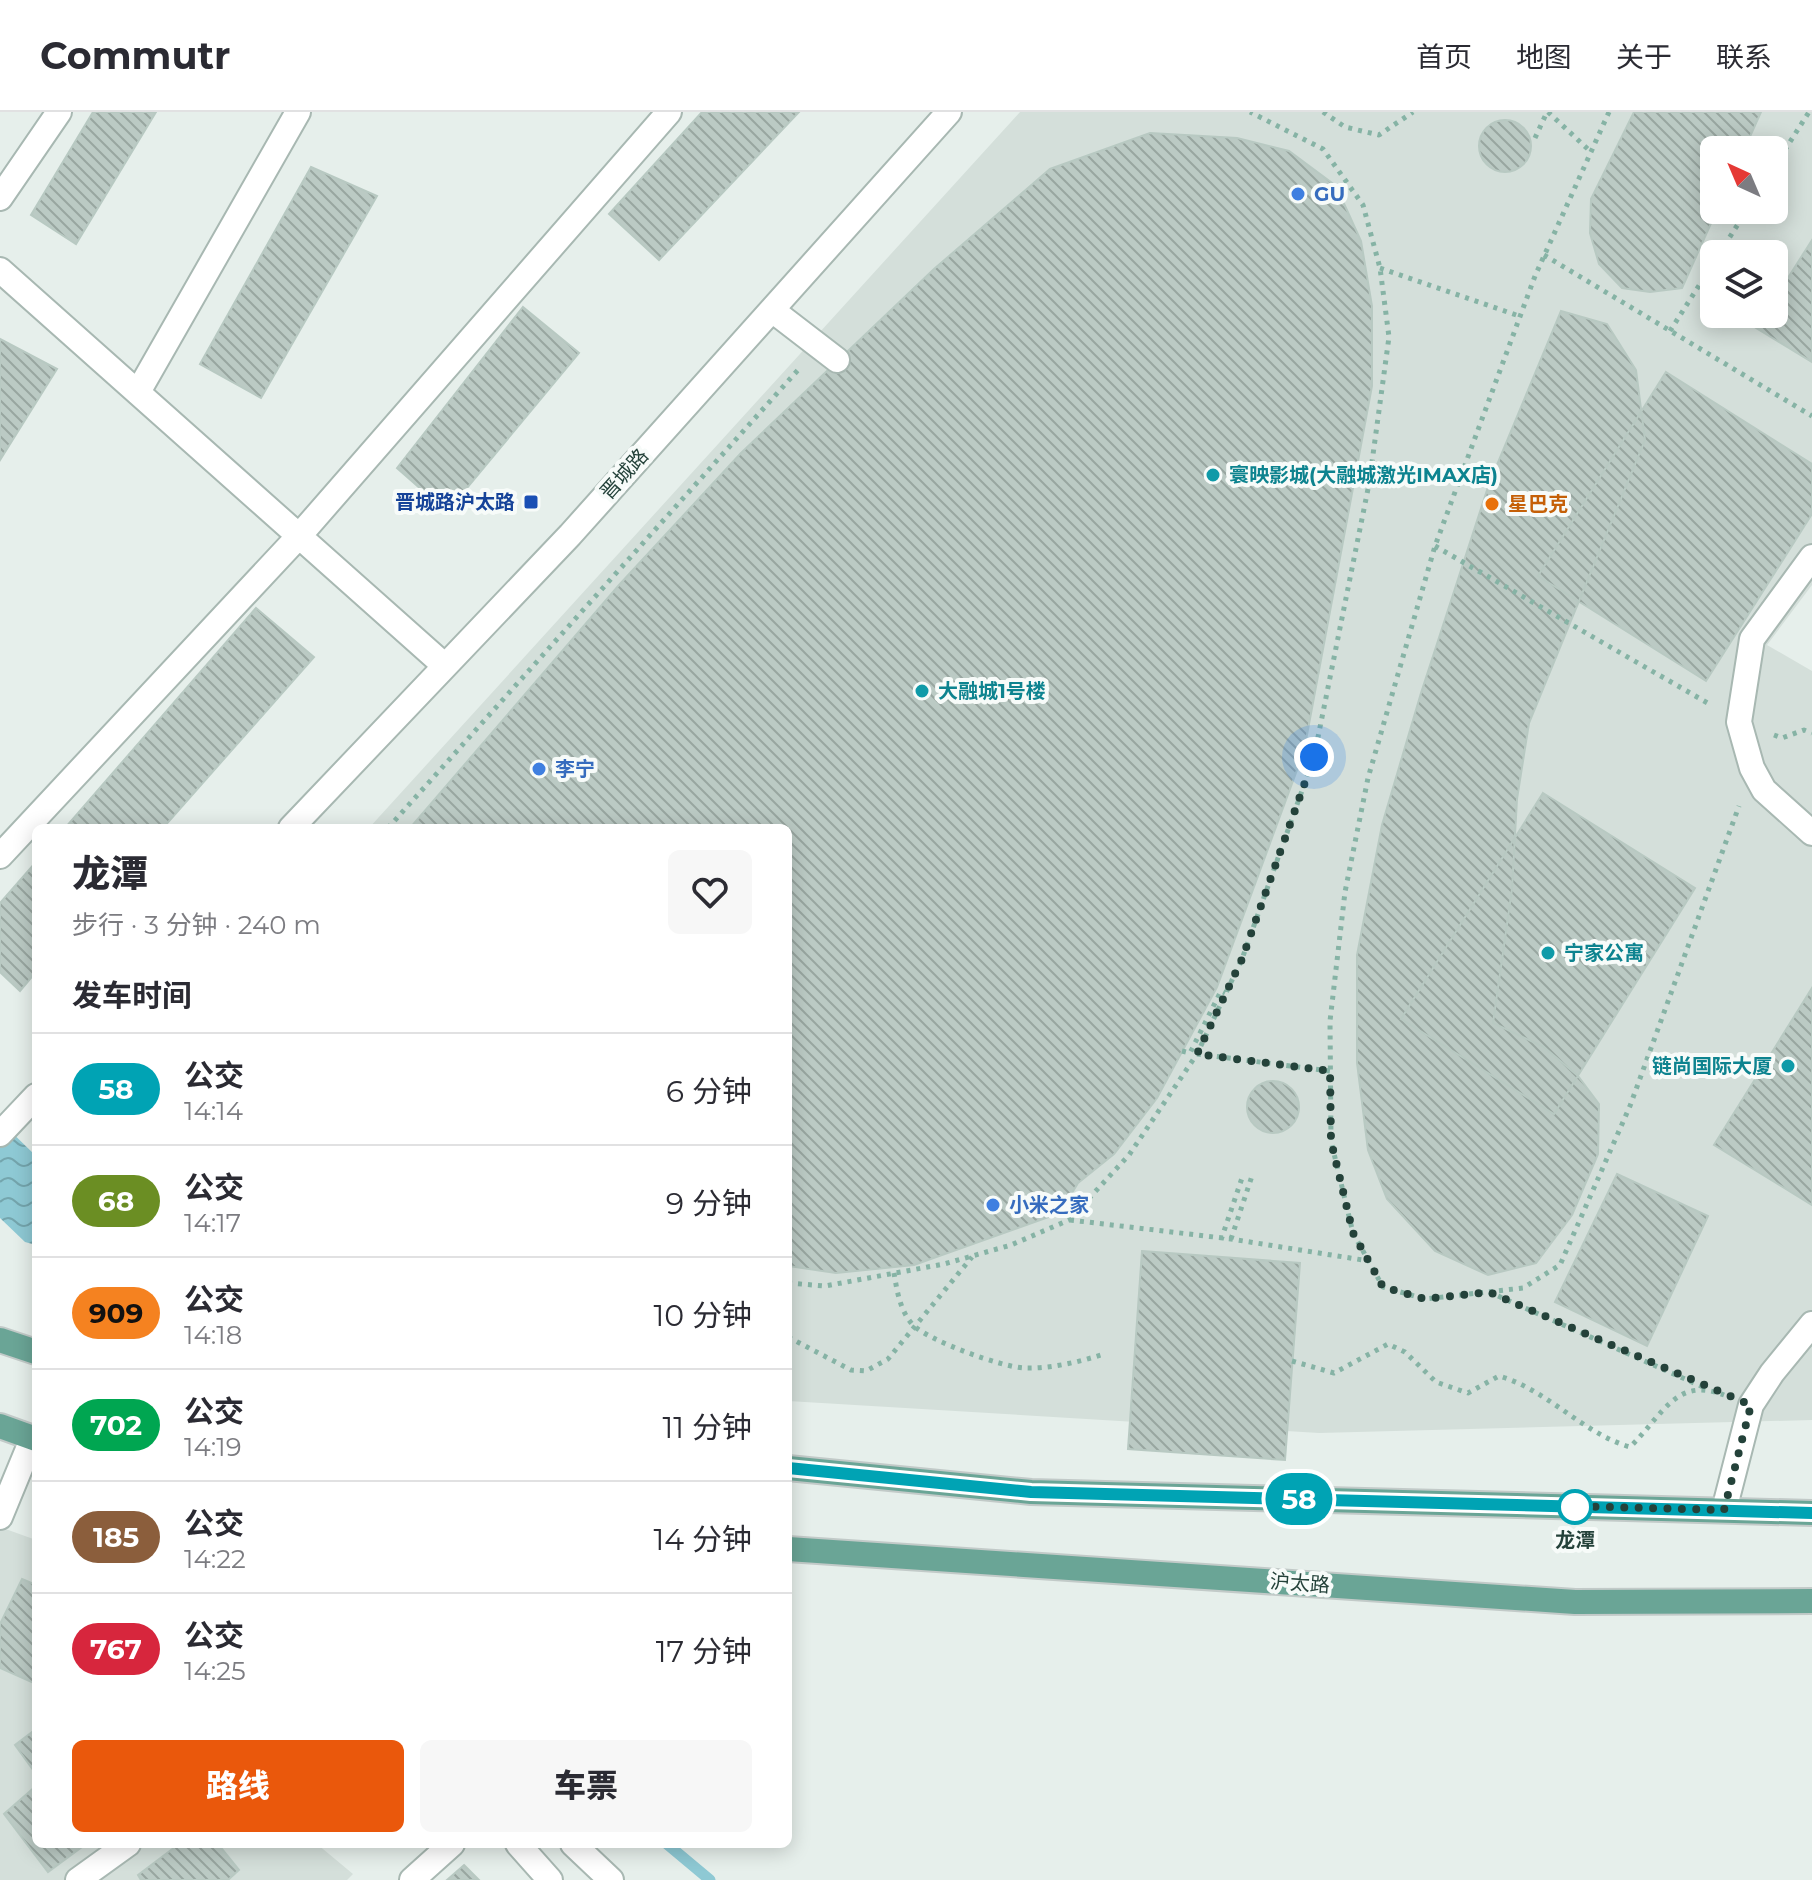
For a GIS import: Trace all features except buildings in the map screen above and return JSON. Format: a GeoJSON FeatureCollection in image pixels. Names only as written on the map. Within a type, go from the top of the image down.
{"type":"FeatureCollection","features":[{"type":"Feature","properties":{"kind":"main road"},"geometry":{"type":"LineString","coordinates":[[0,1340],[32,1351]]}},
{"type":"Feature","properties":{"kind":"main road"},"geometry":{"type":"LineString","coordinates":[[0,1426],[32,1437]]}},
{"type":"Feature","properties":{"kind":"main road"},"geometry":{"type":"LineString","coordinates":[[792,1468],[1031,1492],[1812,1513]]}},
{"type":"Feature","properties":{"kind":"main road","name":"沪太路"},"geometry":{"type":"LineString","coordinates":[[792,1549],[1575,1602],[1812,1601]]}},
{"type":"Feature","properties":{"kind":"street"},"geometry":{"type":"LineString","coordinates":[[0,198],[59,112]]}},
{"type":"Feature","properties":{"kind":"street"},"geometry":{"type":"LineString","coordinates":[[138,392],[298,112]]}},
{"type":"Feature","properties":{"kind":"street"},"geometry":{"type":"LineString","coordinates":[[0,856],[299,536],[669,112]]}},
{"type":"Feature","properties":{"kind":"street","name":"晋城路"},"geometry":{"type":"LineString","coordinates":[[295,824],[570,535],[949,112]]}},
{"type":"Feature","properties":{"kind":"street"},"geometry":{"type":"LineString","coordinates":[[0,270],[445,666]]}},
{"type":"Feature","properties":{"kind":"street"},"geometry":{"type":"LineString","coordinates":[[772,310],[828,353]]}},
{"type":"Feature","properties":{"kind":"street"},"geometry":{"type":"LineString","coordinates":[[1812,557],[1752,639],[1739,722],[1752,768],[1764,790],[1812,833]]}},
{"type":"Feature","properties":{"kind":"street"},"geometry":{"type":"LineString","coordinates":[[0,1134],[29,1103]]}},
{"type":"Feature","properties":{"kind":"street"},"geometry":{"type":"LineString","coordinates":[[1724,1510],[1751,1405],[1772,1373],[1812,1324]]}},
{"type":"Feature","properties":{"kind":"street"},"geometry":{"type":"LineString","coordinates":[[0,1517],[32,1443]]}},
{"type":"Feature","properties":{"kind":"street"},"geometry":{"type":"LineString","coordinates":[[78,1880],[122,1848]]}},
{"type":"Feature","properties":{"kind":"street"},"geometry":{"type":"LineString","coordinates":[[412,1880],[448,1848]]}},
{"type":"Feature","properties":{"kind":"street"},"geometry":{"type":"LineString","coordinates":[[522,1848],[550,1880]]}},
{"type":"Feature","properties":{"kind":"street"},"geometry":{"type":"LineString","coordinates":[[577,1848],[611,1880]]}},
{"type":"Feature","properties":{"kind":"path"},"geometry":{"type":"LineString","coordinates":[[792,1283],[825,1286],[974,1255],[1011,1245],[1069,1220],[1129,1155],[1197,1054],[1242,959],[1314,757],[1369,484],[1389,337],[1380,268],[1363,205],[1323,149],[1250,112]]}},
{"type":"Feature","properties":{"kind":"path"},"geometry":{"type":"LineString","coordinates":[[1323,112],[1345,127],[1379,135],[1413,112]]}},
{"type":"Feature","properties":{"kind":"path"},"geometry":{"type":"LineString","coordinates":[[1535,138],[1548,112],[1591,152]]}},
{"type":"Feature","properties":{"kind":"path"},"geometry":{"type":"LineString","coordinates":[[1609,112],[1544,255],[1435,546],[1368,778],[1345,892],[1330,1021],[1331,1141],[1353,1233],[1383,1287],[1425,1299],[1523,1288],[1560,1265],[1630,1106],[1752,768]]}},
{"type":"Feature","properties":{"kind":"path"},"geometry":{"type":"LineString","coordinates":[[1788,145],[1809,112]]}},
{"type":"Feature","properties":{"kind":"path"},"geometry":{"type":"LineString","coordinates":[[1544,255],[1812,416]]}},
{"type":"Feature","properties":{"kind":"path"},"geometry":{"type":"LineString","coordinates":[[1380,268],[1520,316]]}},
{"type":"Feature","properties":{"kind":"path"},"geometry":{"type":"LineString","coordinates":[[1670,331],[1700,284]]}},
{"type":"Feature","properties":{"kind":"path"},"geometry":{"type":"LineString","coordinates":[[392,824],[828,353]]}},
{"type":"Feature","properties":{"kind":"path"},"geometry":{"type":"LineString","coordinates":[[1435,546],[1739,722]]}},
{"type":"Feature","properties":{"kind":"path"},"geometry":{"type":"LineString","coordinates":[[1182,1051],[1190,1053],[1221,991],[1226,993]]}},
{"type":"Feature","properties":{"kind":"path"},"geometry":{"type":"LineString","coordinates":[[1197,1054],[1330,1071]]}},
{"type":"Feature","properties":{"kind":"path"},"geometry":{"type":"LineString","coordinates":[[1221,1240],[1243,1175]]}},
{"type":"Feature","properties":{"kind":"path"},"geometry":{"type":"LineString","coordinates":[[1231,1239],[1252,1176]]}},
{"type":"Feature","properties":{"kind":"path"},"geometry":{"type":"LineString","coordinates":[[1069,1220],[1231,1239],[1369,1261]]}},
{"type":"Feature","properties":{"kind":"path"},"geometry":{"type":"LineString","coordinates":[[792,1339],[851,1370],[866,1371],[888,1359],[974,1255]]}},
{"type":"Feature","properties":{"kind":"path"},"geometry":{"type":"LineString","coordinates":[[894,1273],[900,1303],[914,1326],[935,1339],[1022,1368],[1076,1363],[1104,1354]]}},
{"type":"Feature","properties":{"kind":"path"},"geometry":{"type":"LineString","coordinates":[[1489,1292],[1751,1405]]}},
{"type":"Feature","properties":{"kind":"path"},"geometry":{"type":"LineString","coordinates":[[1292,1361],[1334,1373],[1388,1344],[1405,1352],[1436,1382],[1468,1393],[1499,1376],[1523,1383],[1611,1442],[1630,1447],[1684,1390],[1704,1387]]}},
{"type":"Feature","properties":{"kind":"shaded area"},"geometry":{"type":"Polygon","coordinates":[[[1020,112],[1812,112],[1812,585],[1767,645],[1812,671],[1812,1420],[1319,1433],[792,1401],[792,824],[373,824],[1020,112]]]}},
{"type":"Feature","properties":{"kind":"shaded area"},"geometry":{"type":"Polygon","coordinates":[[[0,1527],[32,1539],[32,1848],[322,1848],[353,1874],[347,1880],[0,1880],[0,1527]]]}},
{"type":"Feature","properties":{"kind":"water"},"geometry":{"type":"Polygon","coordinates":[[[0,1121],[32,1152],[32,1244],[25,1242],[0,1218],[0,1121]]]}},
{"type":"Feature","properties":{"kind":"waterway"},"geometry":{"type":"LineString","coordinates":[[672,1848],[710,1880]]}},
{"type":"Feature","properties":{"kind":"bus line","name":"58"},"geometry":{"type":"LineString","coordinates":[[792,1468],[1031,1492],[1812,1513]]}},
{"type":"Feature","properties":{"kind":"place","name":"GU"},"geometry":{"type":"Point","coordinates":[1298,194]}},
{"type":"Feature","properties":{"kind":"place","name":"寰映影城(大融城激光IMAX店)"},"geometry":{"type":"Point","coordinates":[1213,475]}},
{"type":"Feature","properties":{"kind":"place","name":"晋城路沪太路"},"geometry":{"type":"Point","coordinates":[531,502]}},
{"type":"Feature","properties":{"kind":"place","name":"星巴克"},"geometry":{"type":"Point","coordinates":[1492,504]}},
{"type":"Feature","properties":{"kind":"place","name":"大融城1号楼"},"geometry":{"type":"Point","coordinates":[922,691]}},
{"type":"Feature","properties":{"kind":"place","name":"李宁"},"geometry":{"type":"Point","coordinates":[539,769]}},
{"type":"Feature","properties":{"kind":"place","name":"宁家公寓"},"geometry":{"type":"Point","coordinates":[1548,953]}},
{"type":"Feature","properties":{"kind":"place","name":"链尚国际大厦"},"geometry":{"type":"Point","coordinates":[1788,1066]}},
{"type":"Feature","properties":{"kind":"place","name":"小米之家"},"geometry":{"type":"Point","coordinates":[993,1205]}},
{"type":"Feature","properties":{"kind":"place","name":"龙潭"},"geometry":{"type":"Point","coordinates":[1575,1507]}},
{"type":"Feature","properties":{"kind":"route"},"geometry":{"type":"LineString","coordinates":[[1314,757],[1242,959],[1197,1054],[1330,1071],[1331,1141],[1353,1233],[1383,1287],[1425,1299],[1489,1292],[1751,1405],[1724,1510],[1567,1506],[1575,1507]]}}]}
